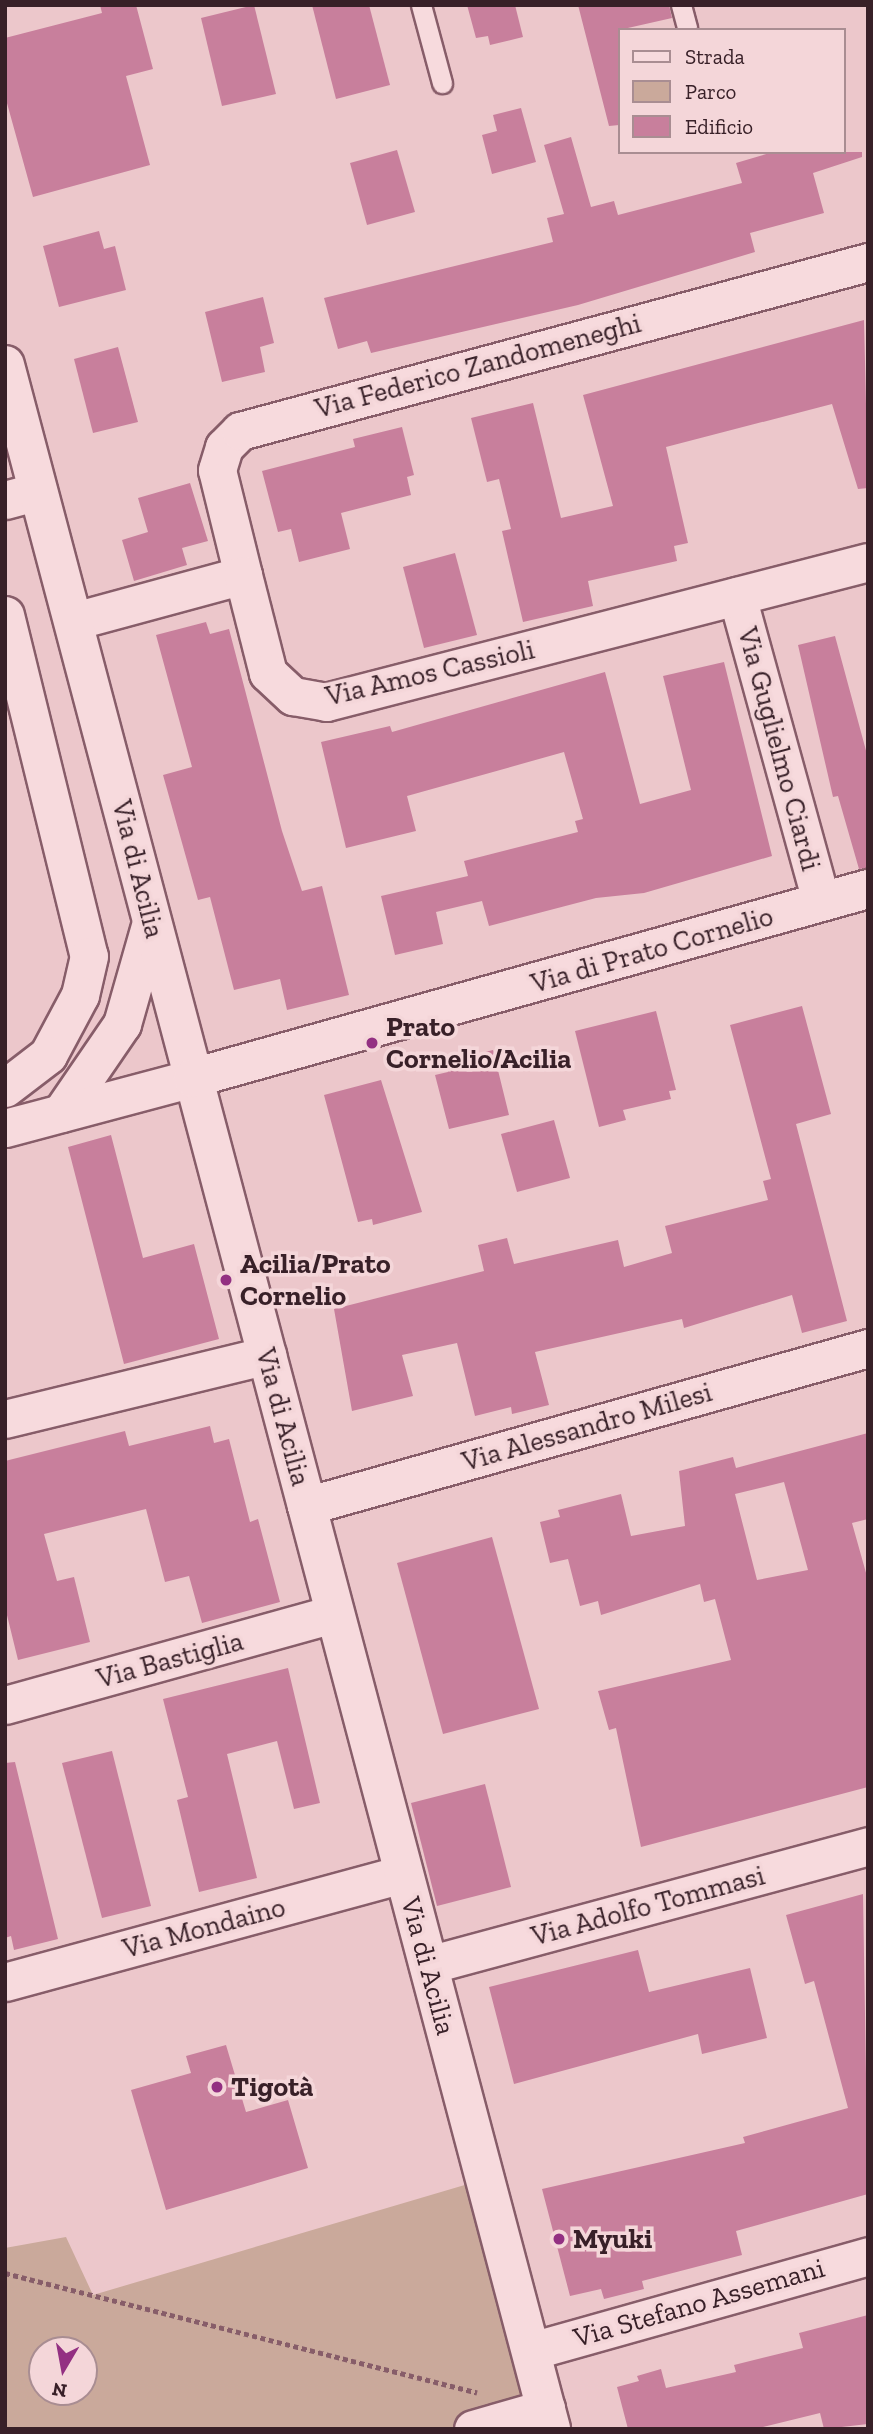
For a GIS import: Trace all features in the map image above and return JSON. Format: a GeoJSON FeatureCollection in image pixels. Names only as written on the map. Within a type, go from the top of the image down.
{"type":"FeatureCollection","features":[{"type":"Feature","properties":{"kind":"street","name":"Via Federico Zandomeneghi"},"geometry":{"type":"LineString","coordinates":[[243,575],[217,470],[224,447],[240,431],[868,262]]}},
{"type":"Feature","properties":{"kind":"street","name":"Via di Acilia"},"geometry":{"type":"LineString","coordinates":[[5,365],[22,496],[74,621],[402,1874],[531,2351],[536,2418]]}},
{"type":"Feature","properties":{"kind":"street","name":"Via Amos Cassioli"},"geometry":{"type":"LineString","coordinates":[[243,575],[268,673],[284,690],[315,702],[868,562]]}},
{"type":"Feature","properties":{"kind":"street"},"geometry":{"type":"LineString","coordinates":[[74,621],[243,575]]}},
{"type":"Feature","properties":{"kind":"street","name":"Via Guglielmo Ciardi"},"geometry":{"type":"LineString","coordinates":[[737,596],[821,902]]}},
{"type":"Feature","properties":{"kind":"street"},"geometry":{"type":"LineString","coordinates":[[5,615],[12,670],[89,956],[80,995],[48,1055],[5,1088]]}},
{"type":"Feature","properties":{"kind":"street","name":"Via di Prato Cornelio"},"geometry":{"type":"LineString","coordinates":[[193,1078],[868,889]]}},
{"type":"Feature","properties":{"kind":"street"},"geometry":{"type":"LineString","coordinates":[[61,1113],[122,1024],[151,922]]}},
{"type":"Feature","properties":{"kind":"street"},"geometry":{"type":"LineString","coordinates":[[5,1128],[193,1078]]}},
{"type":"Feature","properties":{"kind":"street","name":"Via Alessandro Milesi"},"geometry":{"type":"LineString","coordinates":[[306,1506],[868,1348]]}},
{"type":"Feature","properties":{"kind":"street"},"geometry":{"type":"LineString","coordinates":[[5,1419],[267,1355]]}},
{"type":"Feature","properties":{"kind":"street","name":"Via Bastiglia"},"geometry":{"type":"LineString","coordinates":[[5,1705],[334,1614]]}},
{"type":"Feature","properties":{"kind":"street","name":"Via Adolfo Tommasi"},"geometry":{"type":"LineString","coordinates":[[428,1965],[868,1846]]}},
{"type":"Feature","properties":{"kind":"street","name":"Via Mondaino"},"geometry":{"type":"LineString","coordinates":[[5,1982],[402,1874]]}},
{"type":"Feature","properties":{"kind":"street","name":"Via Stefano Assemani"},"geometry":{"type":"LineString","coordinates":[[531,2351],[868,2256]]}},
{"type":"Feature","properties":{"kind":"street"},"geometry":{"type":"LineString","coordinates":[[473,2429],[536,2418]]}},
{"type":"Feature","properties":{"kind":"lane"},"geometry":{"type":"LineString","coordinates":[[421,5],[442,83]]}},
{"type":"Feature","properties":{"kind":"lane"},"geometry":{"type":"LineString","coordinates":[[681,5],[687,28]]}},
{"type":"Feature","properties":{"kind":"path"},"geometry":{"type":"LineString","coordinates":[[5,2273],[477,2392],[536,2418]]}},
{"type":"Feature","properties":{"kind":"green space"},"geometry":{"type":"Polygon","coordinates":[[[485,2179],[552,2405],[473,2429],[5,2429],[5,2248],[66,2237],[93,2295],[485,2179]]]}},
{"type":"Feature","properties":{"kind":"building"},"geometry":{"type":"Polygon","coordinates":[[[100,5],[136,5],[153,69],[126,76],[150,165],[33,197],[5,96],[5,38],[102,13],[100,5]]]}},
{"type":"Feature","properties":{"kind":"building"},"geometry":{"type":"Polygon","coordinates":[[[254,5],[276,94],[222,106],[201,18],[254,5]]]}},
{"type":"Feature","properties":{"kind":"building"},"geometry":{"type":"Polygon","coordinates":[[[312,5],[369,5],[390,85],[336,99],[312,5]]]}},
{"type":"Feature","properties":{"kind":"building"},"geometry":{"type":"Polygon","coordinates":[[[467,5],[515,5],[523,37],[490,45],[488,36],[476,38],[467,5]]]}},
{"type":"Feature","properties":{"kind":"building"},"geometry":{"type":"Polygon","coordinates":[[[578,5],[669,5],[672,18],[618,28],[618,125],[609,126],[578,5]]]}},
{"type":"Feature","properties":{"kind":"building"},"geometry":{"type":"Polygon","coordinates":[[[521,108],[536,162],[492,174],[482,135],[497,131],[493,115],[521,108]]]}},
{"type":"Feature","properties":{"kind":"building"},"geometry":{"type":"Polygon","coordinates":[[[571,137],[591,207],[614,201],[618,215],[742,183],[736,163],[766,154],[862,152],[862,157],[813,173],[824,213],[750,233],[755,252],[578,305],[371,353],[367,341],[338,349],[324,298],[553,242],[547,218],[564,214],[544,145],[571,137]]]}},
{"type":"Feature","properties":{"kind":"building"},"geometry":{"type":"Polygon","coordinates":[[[397,150],[415,212],[367,225],[350,163],[397,150]]]}},
{"type":"Feature","properties":{"kind":"building"},"geometry":{"type":"Polygon","coordinates":[[[99,231],[104,249],[115,246],[126,290],[59,307],[43,246],[99,231]]]}},
{"type":"Feature","properties":{"kind":"building"},"geometry":{"type":"Polygon","coordinates":[[[263,297],[274,343],[260,347],[265,372],[222,382],[205,312],[263,297]]]}},
{"type":"Feature","properties":{"kind":"building"},"geometry":{"type":"Polygon","coordinates":[[[864,320],[868,488],[858,489],[832,404],[666,447],[688,543],[674,546],[677,561],[588,581],[593,606],[523,622],[502,531],[511,529],[499,479],[487,482],[471,418],[533,403],[561,518],[613,506],[583,395],[864,320]]]}},
{"type":"Feature","properties":{"kind":"building"},"geometry":{"type":"Polygon","coordinates":[[[118,347],[138,422],[93,433],[74,359],[118,347]]]}},
{"type":"Feature","properties":{"kind":"building"},"geometry":{"type":"Polygon","coordinates":[[[402,427],[414,475],[407,477],[411,495],[341,513],[350,549],[299,562],[291,529],[278,532],[262,471],[355,447],[353,439],[402,427]]]}},
{"type":"Feature","properties":{"kind":"building"},"geometry":{"type":"Polygon","coordinates":[[[190,483],[208,541],[182,548],[187,565],[134,581],[122,540],[148,532],[138,498],[190,483]]]}},
{"type":"Feature","properties":{"kind":"building"},"geometry":{"type":"Polygon","coordinates":[[[455,553],[477,635],[424,648],[403,567],[455,553]]]}},
{"type":"Feature","properties":{"kind":"building"},"geometry":{"type":"Polygon","coordinates":[[[206,622],[210,634],[229,629],[282,831],[302,891],[322,886],[349,995],[287,1010],[280,979],[234,990],[210,897],[198,900],[163,775],[192,767],[156,635],[206,622]]]}},
{"type":"Feature","properties":{"kind":"building"},"geometry":{"type":"Polygon","coordinates":[[[835,636],[868,758],[868,868],[859,869],[838,796],[833,797],[798,645],[835,636]]]}},
{"type":"Feature","properties":{"kind":"building"},"geometry":{"type":"Polygon","coordinates":[[[724,662],[772,856],[644,893],[596,898],[489,926],[482,901],[436,912],[443,944],[395,955],[381,896],[468,876],[464,861],[578,832],[575,821],[583,819],[564,752],[407,796],[416,831],[346,848],[321,742],[390,726],[392,732],[605,672],[640,804],[691,790],[663,676],[724,662]]]}},
{"type":"Feature","properties":{"kind":"building"},"geometry":{"type":"Polygon","coordinates":[[[802,1006],[831,1114],[796,1124],[847,1321],[802,1333],[792,1295],[684,1328],[682,1319],[535,1352],[549,1405],[512,1414],[511,1407],[475,1416],[457,1343],[402,1355],[413,1396],[352,1411],[334,1309],[484,1271],[478,1245],[507,1238],[514,1264],[618,1240],[624,1267],[672,1253],[665,1226],[768,1200],[763,1181],[771,1179],[730,1025],[802,1006]]]}},
{"type":"Feature","properties":{"kind":"building"},"geometry":{"type":"Polygon","coordinates":[[[656,1011],[676,1090],[669,1091],[671,1099],[623,1110],[626,1120],[599,1127],[575,1031],[656,1011]]]}},
{"type":"Feature","properties":{"kind":"building"},"geometry":{"type":"Polygon","coordinates":[[[493,1050],[509,1115],[449,1129],[435,1075],[448,1072],[446,1062],[493,1050]]]}},
{"type":"Feature","properties":{"kind":"building"},"geometry":{"type":"Polygon","coordinates":[[[381,1080],[422,1212],[373,1225],[372,1219],[358,1222],[324,1095],[381,1080]]]}},
{"type":"Feature","properties":{"kind":"building"},"geometry":{"type":"Polygon","coordinates":[[[554,1120],[570,1178],[517,1192],[501,1134],[554,1120]]]}},
{"type":"Feature","properties":{"kind":"building"},"geometry":{"type":"Polygon","coordinates":[[[111,1135],[143,1258],[194,1244],[219,1339],[124,1364],[68,1147],[111,1135]]]}},
{"type":"Feature","properties":{"kind":"building"},"geometry":{"type":"Polygon","coordinates":[[[210,1426],[214,1443],[229,1439],[250,1522],[258,1519],[280,1602],[202,1623],[189,1576],[165,1582],[146,1509],[44,1534],[57,1581],[74,1577],[90,1642],[18,1660],[5,1607],[5,1461],[125,1431],[129,1446],[210,1426]]]}},
{"type":"Feature","properties":{"kind":"building"},"geometry":{"type":"Polygon","coordinates":[[[868,1433],[868,1519],[852,1523],[868,1580],[868,1787],[641,1847],[616,1728],[609,1730],[598,1691],[731,1660],[715,1599],[704,1602],[700,1584],[601,1615],[598,1601],[580,1606],[568,1559],[550,1563],[540,1522],[560,1517],[558,1510],[621,1494],[631,1536],[685,1526],[679,1471],[733,1457],[736,1468],[868,1433]],[[784,1482],[735,1494],[757,1580],[808,1570],[784,1482]]]}},
{"type":"Feature","properties":{"kind":"building"},"geometry":{"type":"Polygon","coordinates":[[[492,1537],[539,1709],[443,1734],[397,1563],[492,1537]]]}},
{"type":"Feature","properties":{"kind":"building"},"geometry":{"type":"Polygon","coordinates":[[[288,1668],[320,1803],[294,1809],[277,1741],[227,1754],[257,1878],[199,1892],[177,1800],[188,1797],[163,1699],[288,1668]]]}},
{"type":"Feature","properties":{"kind":"building"},"geometry":{"type":"Polygon","coordinates":[[[112,1751],[151,1906],[102,1918],[62,1763],[112,1751]]]}},
{"type":"Feature","properties":{"kind":"building"},"geometry":{"type":"Polygon","coordinates":[[[15,1762],[58,1939],[14,1950],[11,1936],[5,1938],[5,1763],[15,1762]]]}},
{"type":"Feature","properties":{"kind":"building"},"geometry":{"type":"Polygon","coordinates":[[[485,1784],[511,1887],[437,1906],[411,1803],[485,1784]]]}},
{"type":"Feature","properties":{"kind":"building"},"geometry":{"type":"Polygon","coordinates":[[[863,1894],[868,2194],[736,2231],[742,2255],[642,2281],[644,2289],[604,2299],[601,2289],[570,2296],[542,2189],[745,2143],[743,2137],[848,2108],[814,1981],[805,1984],[786,1915],[863,1894]]]}},
{"type":"Feature","properties":{"kind":"building"},"geometry":{"type":"Polygon","coordinates":[[[638,1950],[649,1992],[750,1968],[767,2038],[702,2054],[698,2034],[514,2084],[489,1987],[638,1950]]]}},
{"type":"Feature","properties":{"kind":"building"},"geometry":{"type":"Polygon","coordinates":[[[226,2045],[246,2112],[288,2100],[308,2168],[166,2210],[131,2090],[191,2073],[186,2056],[226,2045]]]}},
{"type":"Feature","properties":{"kind":"building"},"geometry":{"type":"Polygon","coordinates":[[[868,2315],[868,2424],[824,2429],[820,2413],[755,2429],[628,2429],[617,2387],[639,2381],[637,2376],[661,2369],[666,2388],[736,2372],[734,2365],[803,2348],[799,2333],[868,2315]]]}},
{"type":"Feature","properties":{"kind":"place","name":"Prato Cornelio/Acilia"},"geometry":{"type":"Point","coordinates":[372,1043]}},
{"type":"Feature","properties":{"kind":"place","name":"Acilia/Prato Cornelio"},"geometry":{"type":"Point","coordinates":[226,1280]}},
{"type":"Feature","properties":{"kind":"place","name":"Tigotà"},"geometry":{"type":"Point","coordinates":[217,2087]}},
{"type":"Feature","properties":{"kind":"place","name":"Myuki"},"geometry":{"type":"Point","coordinates":[559,2239]}}]}
